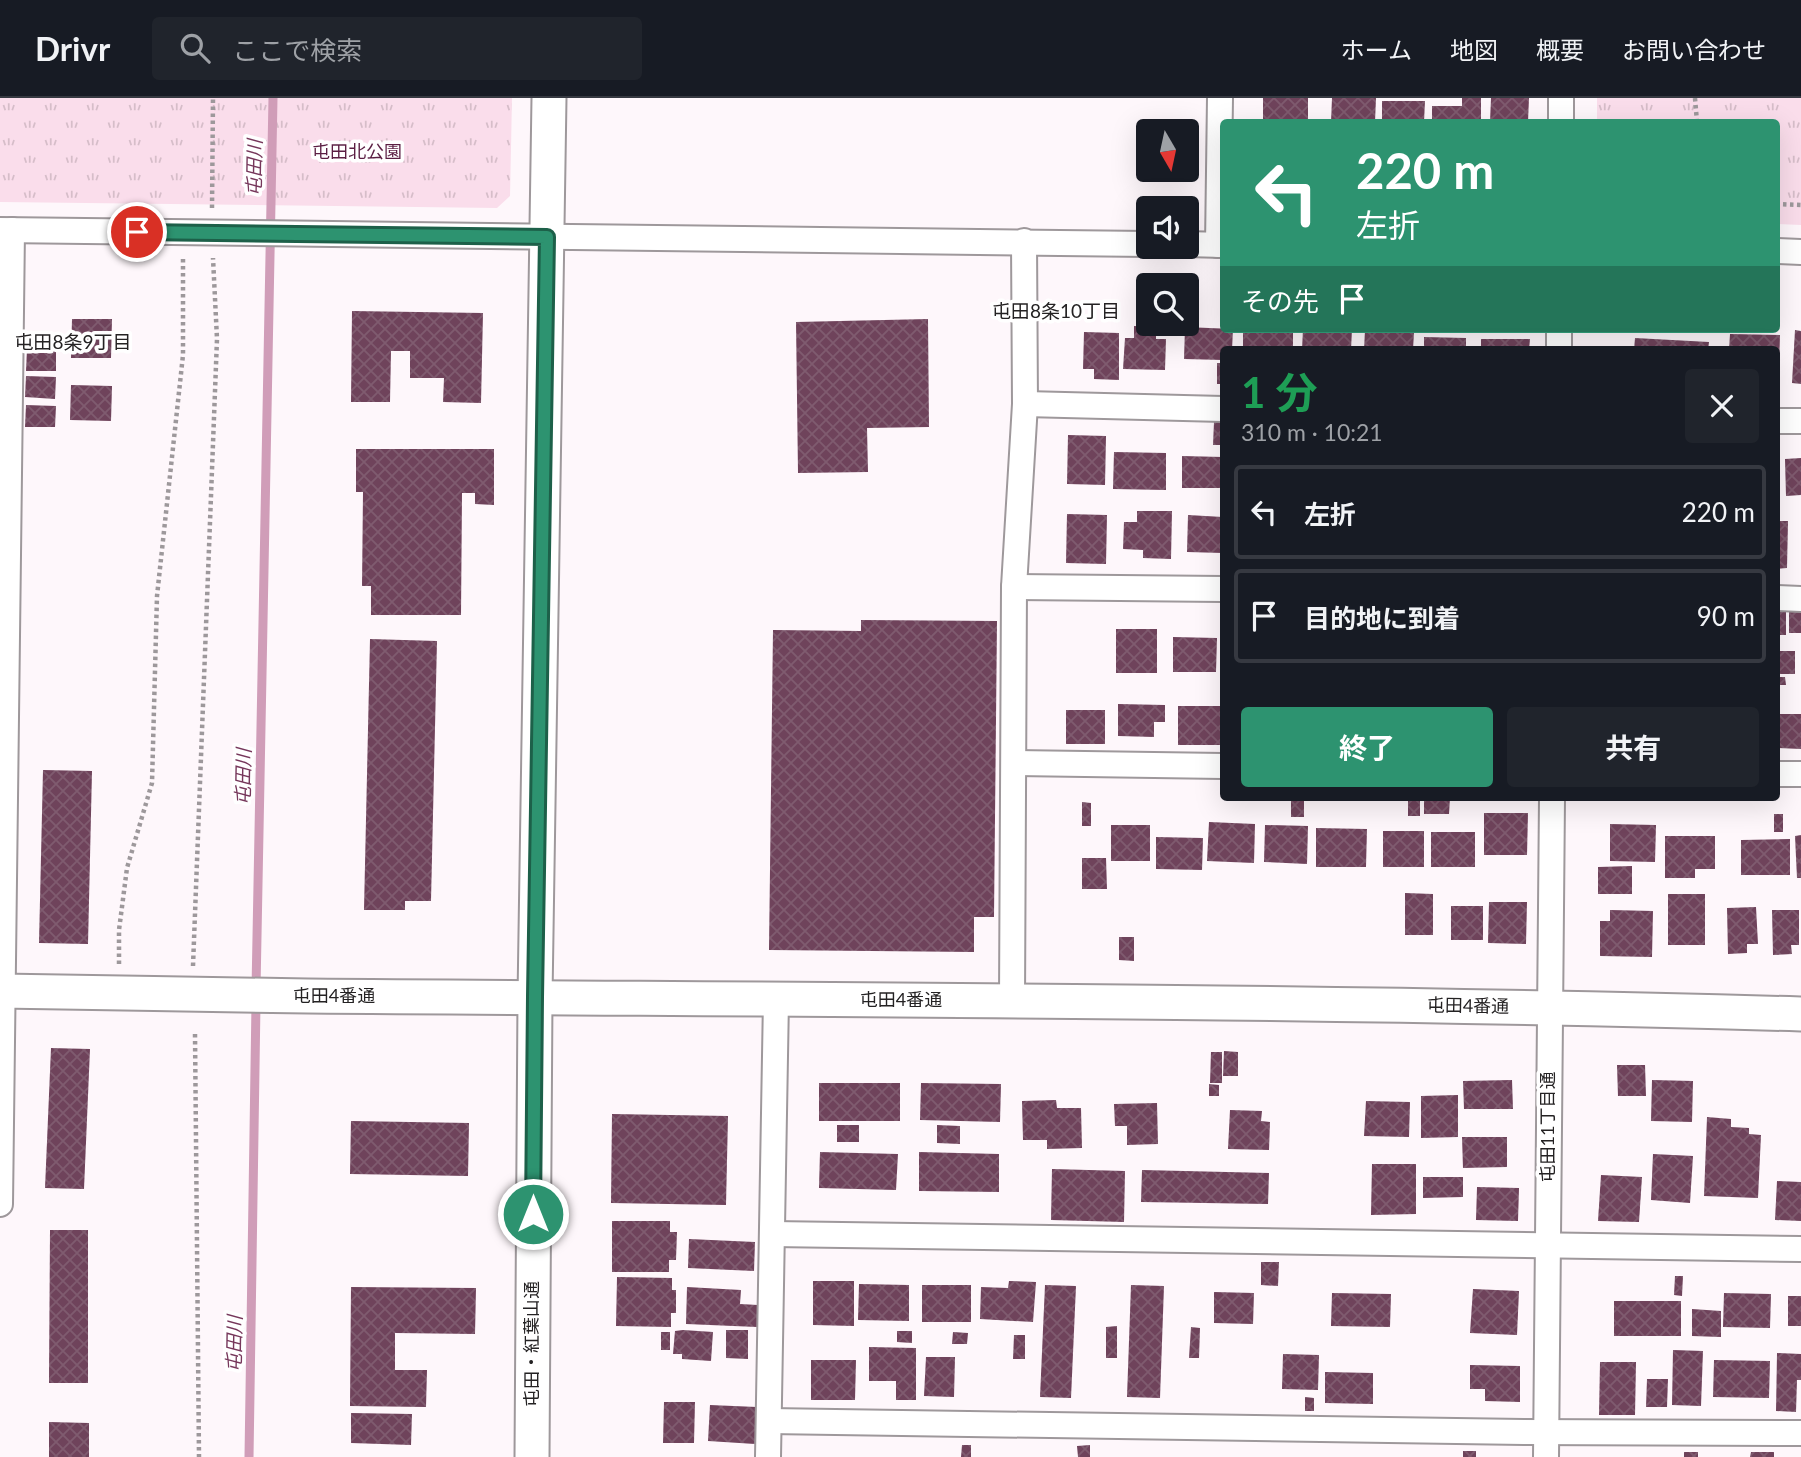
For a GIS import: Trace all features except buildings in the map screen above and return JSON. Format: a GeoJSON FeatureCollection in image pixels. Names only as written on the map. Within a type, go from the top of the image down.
{"type":"FeatureCollection","features":[{"type":"Feature","properties":{"kind":"street","name":"屯田・紅葉山通"},"geometry":{"type":"LineString","coordinates":[[531,1457],[549,98]]}},
{"type":"Feature","properties":{"kind":"street"},"geometry":{"type":"LineString","coordinates":[[1220,98],[1220,119]]}},
{"type":"Feature","properties":{"kind":"street"},"geometry":{"type":"LineString","coordinates":[[1561,119],[1562,98]]}},
{"type":"Feature","properties":{"kind":"street"},"geometry":{"type":"LineString","coordinates":[[0,1204],[6,230],[220,224],[316,234],[1136,244]]}},
{"type":"Feature","properties":{"kind":"street"},"geometry":{"type":"LineString","coordinates":[[1012,1001],[1014,587],[1024,404],[1024,241]]}},
{"type":"Feature","properties":{"kind":"street"},"geometry":{"type":"LineString","coordinates":[[1199,244],[1220,245]]}},
{"type":"Feature","properties":{"kind":"street"},"geometry":{"type":"LineString","coordinates":[[1780,251],[1801,252]]}},
{"type":"Feature","properties":{"kind":"street"},"geometry":{"type":"LineString","coordinates":[[1024,404],[1220,409]]}},
{"type":"Feature","properties":{"kind":"street"},"geometry":{"type":"LineString","coordinates":[[1780,421],[1801,421]]}},
{"type":"Feature","properties":{"kind":"street"},"geometry":{"type":"LineString","coordinates":[[1014,587],[1220,589]]}},
{"type":"Feature","properties":{"kind":"street"},"geometry":{"type":"LineString","coordinates":[[1780,598],[1801,599]]}},
{"type":"Feature","properties":{"kind":"street"},"geometry":{"type":"LineString","coordinates":[[1013,764],[1220,766]]}},
{"type":"Feature","properties":{"kind":"street"},"geometry":{"type":"LineString","coordinates":[[1780,774],[1801,774]]}},
{"type":"Feature","properties":{"kind":"street","name":"屯田11丁目通"},"geometry":{"type":"LineString","coordinates":[[1546,1457],[1552,801]]}},
{"type":"Feature","properties":{"kind":"street","name":"屯田4番通"},"geometry":{"type":"LineString","coordinates":[[1,991],[194,980],[303,996],[1549,1007],[1801,1014]]}},
{"type":"Feature","properties":{"kind":"street"},"geometry":{"type":"LineString","coordinates":[[768,1457],[776,999]]}},
{"type":"Feature","properties":{"kind":"street"},"geometry":{"type":"LineString","coordinates":[[772,1234],[1801,1250]]}},
{"type":"Feature","properties":{"kind":"street"},"geometry":{"type":"LineString","coordinates":[[769,1422],[1801,1433]]}},
{"type":"Feature","properties":{"kind":"path"},"geometry":{"type":"LineString","coordinates":[[213,98],[220,224]]}},
{"type":"Feature","properties":{"kind":"path"},"geometry":{"type":"LineString","coordinates":[[1695,98],[1697,119]]}},
{"type":"Feature","properties":{"kind":"path"},"geometry":{"type":"LineString","coordinates":[[1780,204],[1801,205]]}},
{"type":"Feature","properties":{"kind":"path"},"geometry":{"type":"LineString","coordinates":[[194,980],[217,340],[213,256]]}},
{"type":"Feature","properties":{"kind":"path"},"geometry":{"type":"LineString","coordinates":[[118,966],[119,930],[127,868],[152,783],[157,596],[183,355],[183,257]]}},
{"type":"Feature","properties":{"kind":"path"},"geometry":{"type":"LineString","coordinates":[[195,1034],[199,1457]]}},
{"type":"Feature","properties":{"kind":"green space","name":"屯田北公園"},"geometry":{"type":"Polygon","coordinates":[[[0,98],[512,98],[510,196],[497,208],[0,202],[0,98]]]}},
{"type":"Feature","properties":{"kind":"green space"},"geometry":{"type":"Polygon","coordinates":[[[1597,98],[1801,98],[1801,225],[1780,224],[1780,119],[1597,119],[1597,98]]]}},
{"type":"Feature","properties":{"kind":"waterway","name":"屯田川"},"geometry":{"type":"LineString","coordinates":[[256,989],[273,98]]}},
{"type":"Feature","properties":{"kind":"waterway","name":"屯田川"},"geometry":{"type":"LineString","coordinates":[[249,1457],[256,1003]]}},
{"type":"Feature","properties":{"kind":"district","name":"屯田8条10丁目"},"geometry":{"type":"Point","coordinates":[1056,311]}},
{"type":"Feature","properties":{"kind":"district","name":"屯田8条9丁目"},"geometry":{"type":"Point","coordinates":[73,342]}},
{"type":"Feature","properties":{"kind":"route"},"geometry":{"type":"LineString","coordinates":[[137,232],[547,237],[533,1214]]}}]}
